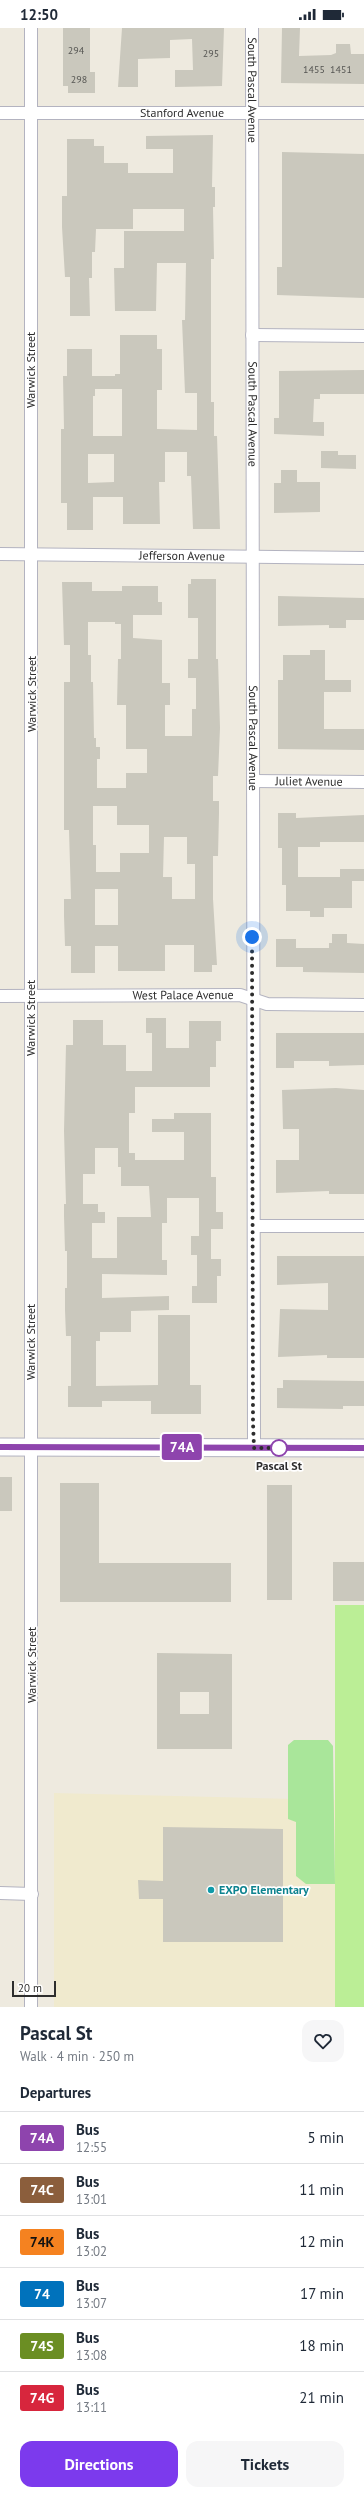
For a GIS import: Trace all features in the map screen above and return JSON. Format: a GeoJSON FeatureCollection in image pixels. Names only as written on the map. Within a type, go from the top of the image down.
{"type":"FeatureCollection","features":[{"type":"Feature","properties":{"kind":"main road"},"geometry":{"type":"LineString","coordinates":[[0,1447],[364,1448]]}},
{"type":"Feature","properties":{"kind":"street","name":"Warwick Street"},"geometry":{"type":"LineString","coordinates":[[31,28],[31,2007]]}},
{"type":"Feature","properties":{"kind":"street","name":"South Pascal Avenue"},"geometry":{"type":"LineString","coordinates":[[252,28],[252,999],[254,1448]]}},
{"type":"Feature","properties":{"kind":"street","name":"Stanford Avenue"},"geometry":{"type":"LineString","coordinates":[[0,113],[364,113]]}},
{"type":"Feature","properties":{"kind":"street"},"geometry":{"type":"LineString","coordinates":[[252,335],[364,336]]}},
{"type":"Feature","properties":{"kind":"street","name":"Jefferson Avenue"},"geometry":{"type":"LineString","coordinates":[[0,554],[364,558]]}},
{"type":"Feature","properties":{"kind":"street","name":"Juliet Avenue"},"geometry":{"type":"LineString","coordinates":[[253,781],[364,782]]}},
{"type":"Feature","properties":{"kind":"street","name":"West Palace Avenue"},"geometry":{"type":"LineString","coordinates":[[0,996],[240,995],[268,1004],[364,1005]]}},
{"type":"Feature","properties":{"kind":"street"},"geometry":{"type":"LineString","coordinates":[[254,1226],[364,1226]]}},
{"type":"Feature","properties":{"kind":"street"},"geometry":{"type":"LineString","coordinates":[[0,1893],[32,1894]]}},
{"type":"Feature","properties":{"kind":"shaded area"},"geometry":{"type":"Polygon","coordinates":[[[54,1793],[335,1800],[335,2007],[54,2007],[54,1793]]]}},
{"type":"Feature","properties":{"kind":"green space"},"geometry":{"type":"Polygon","coordinates":[[[335,1605],[364,1605],[364,2007],[335,2007],[335,1605]]]}},
{"type":"Feature","properties":{"kind":"green space"},"geometry":{"type":"Polygon","coordinates":[[[294,1740],[328,1740],[333,1746],[335,1884],[306,1884],[296,1876],[296,1822],[288,1819],[288,1745],[294,1740]]]}},
{"type":"Feature","properties":{"kind":"building"},"geometry":{"type":"Polygon","coordinates":[[[63,28],[90,28],[90,72],[95,72],[95,93],[68,93],[68,86],[63,86],[63,28]]]}},
{"type":"Feature","properties":{"kind":"building"},"geometry":{"type":"Polygon","coordinates":[[[122,28],[224,28],[222,86],[175,87],[175,70],[193,70],[192,39],[170,40],[170,58],[138,59],[138,87],[118,87],[122,28]]]}},
{"type":"Feature","properties":{"kind":"building"},"geometry":{"type":"Polygon","coordinates":[[[282,28],[300,28],[299,56],[331,55],[336,53],[336,44],[350,44],[351,54],[364,54],[364,84],[281,83],[282,28]]]}},
{"type":"Feature","properties":{"kind":"building"},"geometry":{"type":"Polygon","coordinates":[[[213,135],[212,187],[215,187],[215,207],[213,207],[214,259],[211,259],[211,402],[214,402],[214,436],[217,436],[220,529],[193,529],[191,476],[187,476],[187,452],[165,452],[165,482],[159,482],[160,524],[123,524],[123,497],[93,497],[93,530],[67,530],[67,503],[61,503],[61,429],[64,429],[63,376],[67,376],[67,349],[92,349],[92,376],[115,376],[115,374],[120,374],[120,335],[157,335],[157,349],[162,349],[162,390],[157,390],[157,429],[197,430],[197,393],[185,393],[182,320],[185,320],[186,263],[157,263],[156,311],[115,311],[114,268],[124,268],[124,231],[184,231],[184,209],[133,209],[133,229],[96,229],[95,252],[92,252],[92,278],[89,278],[90,316],[70,316],[70,277],[65,277],[62,227],[62,196],[67,196],[67,139],[94,139],[94,146],[104,146],[104,163],[128,163],[128,173],[173,173],[173,149],[146,149],[146,136],[213,135]],[[95,389],[95,396],[93,396],[93,436],[122,436],[122,389],[95,389]],[[88,454],[88,483],[114,482],[114,454],[88,454]]]}},
{"type":"Feature","properties":{"kind":"building"},"geometry":{"type":"Polygon","coordinates":[[[282,152],[364,154],[364,298],[277,295],[277,267],[282,267],[282,152]]]}},
{"type":"Feature","properties":{"kind":"building"},"geometry":{"type":"Polygon","coordinates":[[[364,370],[364,394],[320,394],[320,399],[314,399],[313,422],[324,422],[324,436],[274,434],[274,418],[279,418],[279,371],[364,370]]]}},
{"type":"Feature","properties":{"kind":"building"},"geometry":{"type":"Polygon","coordinates":[[[321,451],[338,451],[338,455],[356,455],[356,469],[321,468],[321,451]]]}},
{"type":"Feature","properties":{"kind":"building"},"geometry":{"type":"Polygon","coordinates":[[[281,470],[297,470],[297,482],[320,482],[320,512],[274,513],[274,483],[281,483],[281,470]]]}},
{"type":"Feature","properties":{"kind":"building"},"geometry":{"type":"Polygon","coordinates":[[[191,579],[216,579],[216,659],[218,659],[220,728],[218,776],[213,776],[213,801],[219,801],[219,813],[218,856],[213,856],[213,899],[217,965],[212,965],[212,972],[194,972],[194,945],[165,945],[165,971],[118,971],[118,946],[95,946],[95,973],[71,973],[71,946],[65,946],[64,916],[64,899],[71,899],[69,830],[64,830],[64,682],[70,682],[70,645],[64,645],[62,582],[92,582],[92,591],[122,591],[122,586],[158,586],[158,602],[162,602],[162,615],[133,615],[133,638],[162,640],[162,683],[170,683],[170,705],[165,705],[165,736],[192,736],[192,709],[196,709],[196,678],[188,678],[188,659],[198,659],[198,618],[188,618],[188,584],[191,584],[191,579]],[[88,622],[88,655],[91,655],[91,682],[93,682],[94,738],[96,738],[96,747],[100,747],[100,759],[97,759],[97,788],[126,788],[126,773],[147,773],[147,749],[126,749],[126,705],[117,705],[118,659],[121,659],[121,624],[115,624],[115,622],[88,622]],[[93,806],[93,845],[96,845],[96,872],[120,872],[120,853],[149,853],[149,825],[117,825],[117,806],[93,806]],[[164,837],[163,877],[172,877],[172,899],[195,899],[195,864],[187,864],[187,837],[164,837]],[[95,889],[95,925],[118,925],[118,889],[95,889]]]}},
{"type":"Feature","properties":{"kind":"building"},"geometry":{"type":"Polygon","coordinates":[[[278,596],[364,598],[364,620],[346,620],[346,628],[329,628],[329,625],[278,626],[278,596]]]}},
{"type":"Feature","properties":{"kind":"building"},"geometry":{"type":"Polygon","coordinates":[[[310,650],[325,650],[325,680],[351,680],[351,692],[324,692],[324,729],[364,729],[364,750],[278,749],[278,680],[283,680],[283,655],[310,655],[310,650]]]}},
{"type":"Feature","properties":{"kind":"building"},"geometry":{"type":"Polygon","coordinates":[[[278,813],[296,813],[296,818],[364,815],[364,842],[320,842],[320,847],[298,847],[298,877],[340,877],[340,869],[364,869],[364,881],[352,881],[352,908],[324,908],[324,917],[310,917],[310,911],[286,911],[286,885],[282,885],[282,848],[278,848],[278,813]]]}},
{"type":"Feature","properties":{"kind":"building"},"geometry":{"type":"Polygon","coordinates":[[[332,934],[347,934],[347,943],[364,944],[364,973],[303,972],[303,967],[276,967],[276,939],[296,939],[296,948],[329,948],[329,943],[332,943],[332,934]]]}},
{"type":"Feature","properties":{"kind":"building"},"geometry":{"type":"Polygon","coordinates":[[[146,1018],[166,1018],[166,1048],[189,1048],[189,1021],[221,1021],[221,1041],[216,1041],[216,1067],[210,1067],[210,1087],[135,1087],[135,1113],[129,1113],[129,1153],[135,1153],[135,1160],[184,1160],[184,1132],[152,1132],[152,1119],[174,1119],[174,1113],[211,1113],[211,1177],[216,1177],[216,1212],[223,1212],[223,1229],[211,1229],[211,1259],[221,1259],[221,1276],[217,1276],[217,1303],[192,1303],[192,1286],[197,1286],[197,1255],[191,1255],[191,1236],[199,1236],[199,1198],[167,1198],[167,1223],[162,1223],[162,1260],[167,1260],[167,1275],[102,1274],[102,1298],[169,1296],[169,1310],[131,1311],[131,1332],[100,1332],[100,1341],[96,1341],[96,1386],[158,1385],[158,1315],[190,1315],[190,1385],[201,1385],[201,1414],[151,1414],[151,1401],[102,1401],[102,1407],[68,1407],[68,1386],[71,1386],[71,1336],[66,1336],[65,1310],[65,1288],[67,1288],[67,1251],[65,1251],[64,1216],[64,1204],[66,1204],[64,1131],[66,1045],[73,1045],[73,1020],[103,1020],[103,1045],[126,1045],[126,1071],[152,1071],[152,1033],[146,1033],[146,1018]],[[95,1148],[95,1174],[83,1174],[83,1204],[98,1204],[98,1212],[105,1212],[105,1223],[92,1223],[92,1258],[117,1258],[117,1217],[151,1217],[149,1186],[121,1186],[121,1167],[118,1167],[118,1148],[95,1148]]]}},
{"type":"Feature","properties":{"kind":"building"},"geometry":{"type":"Polygon","coordinates":[[[276,1033],[364,1033],[364,1065],[329,1066],[329,1061],[294,1061],[294,1068],[276,1068],[276,1033]]]}},
{"type":"Feature","properties":{"kind":"building"},"geometry":{"type":"Polygon","coordinates":[[[336,1088],[364,1090],[364,1194],[329,1194],[329,1191],[276,1193],[276,1160],[299,1160],[299,1129],[283,1129],[282,1090],[336,1088]]]}},
{"type":"Feature","properties":{"kind":"building"},"geometry":{"type":"Polygon","coordinates":[[[277,1256],[364,1256],[364,1358],[327,1358],[327,1355],[278,1357],[280,1309],[328,1310],[328,1283],[277,1285],[277,1256]]]}},
{"type":"Feature","properties":{"kind":"building"},"geometry":{"type":"Polygon","coordinates":[[[283,1380],[364,1381],[364,1406],[343,1406],[343,1409],[277,1408],[277,1388],[283,1388],[283,1380]]]}},
{"type":"Feature","properties":{"kind":"building"},"geometry":{"type":"Polygon","coordinates":[[[0,1477],[12,1477],[12,1511],[0,1511],[0,1477]]]}},
{"type":"Feature","properties":{"kind":"building"},"geometry":{"type":"Polygon","coordinates":[[[60,1483],[99,1483],[99,1563],[231,1563],[231,1602],[60,1602],[60,1483]]]}},
{"type":"Feature","properties":{"kind":"building"},"geometry":{"type":"Polygon","coordinates":[[[267,1485],[292,1485],[292,1600],[267,1600],[267,1485]]]}},
{"type":"Feature","properties":{"kind":"building"},"geometry":{"type":"Polygon","coordinates":[[[333,1562],[364,1562],[364,1601],[333,1601],[333,1562]]]}},
{"type":"Feature","properties":{"kind":"building"},"geometry":{"type":"Polygon","coordinates":[[[157,1653],[232,1654],[232,1749],[157,1749],[157,1653]],[[180,1692],[180,1714],[209,1714],[209,1692],[180,1692]]]}},
{"type":"Feature","properties":{"kind":"building","name":"EXPO Elementary"},"geometry":{"type":"Polygon","coordinates":[[[163,1827],[283,1829],[283,1942],[163,1942],[163,1899],[139,1899],[138,1880],[163,1881],[163,1827]]]}},
{"type":"Feature","properties":{"kind":"bus line","name":"74A"},"geometry":{"type":"LineString","coordinates":[[0,1447],[364,1448]]}},
{"type":"Feature","properties":{"kind":"place","name":"Pascal St"},"geometry":{"type":"Point","coordinates":[279,1448]}},
{"type":"Feature","properties":{"kind":"place","name":"EXPO Elementary"},"geometry":{"type":"Point","coordinates":[211,1890]}},
{"type":"Feature","properties":{"kind":"route"},"geometry":{"type":"LineString","coordinates":[[252,937],[254,1226],[252,1334],[254,1448],[286,1448],[279,1448]]}}]}
